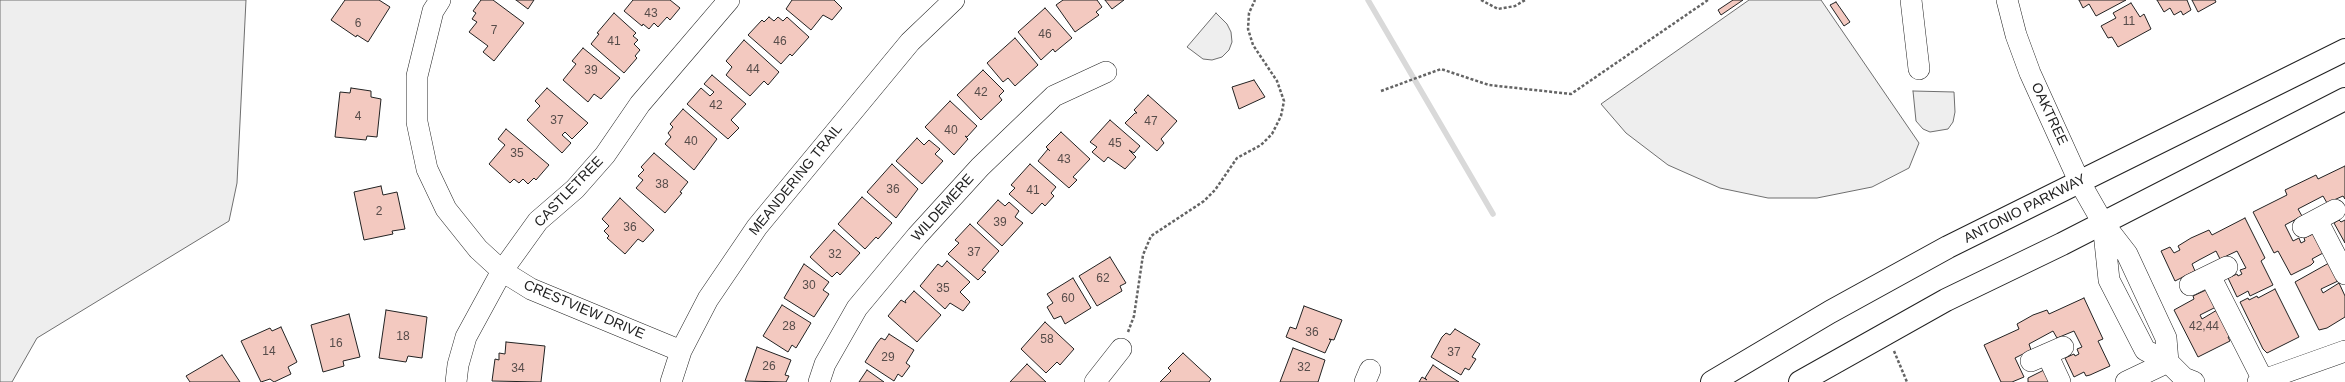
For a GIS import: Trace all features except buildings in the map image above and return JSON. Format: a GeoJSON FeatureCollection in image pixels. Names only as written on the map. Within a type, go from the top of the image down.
{"type":"FeatureCollection","features":[{"type":"Feature","properties":{"kind":"main road","name":"ANTONIO PARKWAY"},"geometry":{"type":"LineString","coordinates":[[1712,382],[1904,271],[2079,181],[2345,50]]}},
{"type":"Feature","properties":{"kind":"main road"},"geometry":{"type":"LineString","coordinates":[[1800,382],[1946,300],[2103,223],[2345,99]]}},
{"type":"Feature","properties":{"kind":"street","name":"CRESTVIEW DRIVE"},"geometry":{"type":"LineString","coordinates":[[440,0],[433,11],[417,76],[417,122],[427,169],[446,209],[478,249],[502,271],[530,289],[681,351]]}},
{"type":"Feature","properties":{"kind":"street","name":"CASTLETREE"},"geometry":{"type":"LineString","coordinates":[[456,382],[458,365],[466,337],[502,271],[538,221],[575,189],[605,155],[640,104],[729,0]]}},
{"type":"Feature","properties":{"kind":"street","name":"MEANDERING TRAIL"},"geometry":{"type":"LineString","coordinates":[[671,382],[681,351],[708,299],[757,227],[910,42],[954,0]]}},
{"type":"Feature","properties":{"kind":"street"},"geometry":{"type":"LineString","coordinates":[[1911,0],[1919,68]]}},
{"type":"Feature","properties":{"kind":"street","name":"OAKTREE"},"geometry":{"type":"LineString","coordinates":[[2007,0],[2016,36],[2030,73],[2079,181],[2103,223]]}},
{"type":"Feature","properties":{"kind":"street","name":"WILDEMERE"},"geometry":{"type":"LineString","coordinates":[[819,382],[825,364],[856,308],[917,236],[974,173],[1054,96],[1106,72]]}},
{"type":"Feature","properties":{"kind":"street"},"geometry":{"type":"LineString","coordinates":[[2335,210],[2310,224],[2345,274]]}},
{"type":"Feature","properties":{"kind":"street"},"geometry":{"type":"LineString","coordinates":[[2103,223],[2109,280],[2145,350],[2168,362],[2184,378],[2194,382]]}},
{"type":"Feature","properties":{"kind":"street"},"geometry":{"type":"LineString","coordinates":[[2190,285],[2218,272],[2261,381],[2345,351]]}},
{"type":"Feature","properties":{"kind":"street"},"geometry":{"type":"LineString","coordinates":[[1095,382],[1121,349]]}},
{"type":"Feature","properties":{"kind":"street"},"geometry":{"type":"LineString","coordinates":[[2047,354],[2060,382]]}},
{"type":"Feature","properties":{"kind":"street"},"geometry":{"type":"LineString","coordinates":[[2126,382],[2168,362]]}},
{"type":"Feature","properties":{"kind":"path"},"geometry":{"type":"LineString","coordinates":[[1121,349],[1134,316],[1143,255],[1151,236],[1204,201],[1215,190],[1237,158],[1261,145],[1272,134],[1281,116],[1284,101],[1277,81],[1253,45],[1248,29],[1249,13],[1255,0]]}},
{"type":"Feature","properties":{"kind":"path"},"geometry":{"type":"LineString","coordinates":[[1481,0],[1498,8],[1515,6],[1525,0]]}},
{"type":"Feature","properties":{"kind":"path"},"geometry":{"type":"LineString","coordinates":[[1381,91],[1441,69],[1489,85],[1571,94],[1708,0]]}},
{"type":"Feature","properties":{"kind":"path"},"geometry":{"type":"LineString","coordinates":[[1886,334],[1907,382]]}},
{"type":"Feature","properties":{"kind":"shaded area"},"geometry":{"type":"Polygon","coordinates":[[[0,0],[246,0],[237,183],[229,221],[37,338],[12,382],[0,382],[0,0]]]}},
{"type":"Feature","properties":{"kind":"shaded area"},"geometry":{"type":"Polygon","coordinates":[[[1749,0],[1821,0],[1919,143],[1909,168],[1872,187],[1817,198],[1768,198],[1720,188],[1668,165],[1626,133],[1601,104],[1749,0]]]}},
{"type":"Feature","properties":{"kind":"shaded area"},"geometry":{"type":"Polygon","coordinates":[[[1216,13],[1227,24],[1231,32],[1232,42],[1229,50],[1222,57],[1212,60],[1203,59],[1187,47],[1216,13]]]}},
{"type":"Feature","properties":{"kind":"shaded area"},"geometry":{"type":"Polygon","coordinates":[[[1913,91],[1954,92],[1955,112],[1953,122],[1948,129],[1930,132],[1923,129],[1916,121],[1913,91]]]}},
{"type":"Feature","properties":{"kind":"waterway"},"geometry":{"type":"LineString","coordinates":[[1368,0],[1493,214]]}}]}
